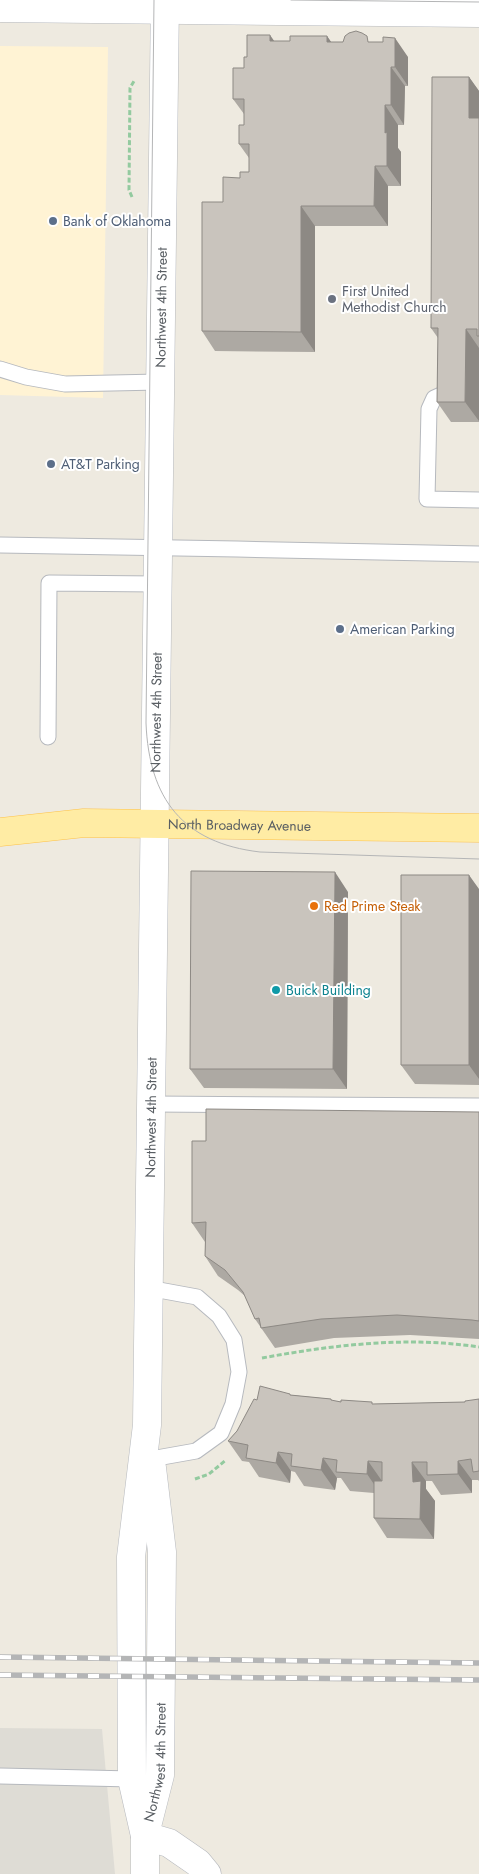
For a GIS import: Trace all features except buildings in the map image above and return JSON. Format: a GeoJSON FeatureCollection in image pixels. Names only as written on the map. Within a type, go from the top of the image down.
{"type":"FeatureCollection","features":[{"type":"Feature","properties":{"kind":"main road","name":"North Broadway Avenue"},"geometry":{"type":"LineString","coordinates":[[0,832],[84,823],[479,828]]}},
{"type":"Feature","properties":{"kind":"street"},"geometry":{"type":"LineString","coordinates":[[0,8],[165,5],[479,13]]}},
{"type":"Feature","properties":{"kind":"street","name":"Northwest 4th Street"},"geometry":{"type":"LineString","coordinates":[[144,1836],[132,1779],[131,1557],[147,1425],[165,5]]}},
{"type":"Feature","properties":{"kind":"street","name":"Northwest 4th Street"},"geometry":{"type":"LineString","coordinates":[[144,1836],[160,1775],[162,1552],[147,1425]]}},
{"type":"Feature","properties":{"kind":"street"},"geometry":{"type":"LineString","coordinates":[[145,1874],[144,1836],[169,1843],[198,1863],[207,1874]]}},
{"type":"Feature","properties":{"kind":"lane"},"geometry":{"type":"LineString","coordinates":[[0,369],[26,377],[65,384],[160,382]]}},
{"type":"Feature","properties":{"kind":"lane"},"geometry":{"type":"LineString","coordinates":[[479,394],[444,394],[434,398],[429,409],[427,499],[479,500]]}},
{"type":"Feature","properties":{"kind":"lane"},"geometry":{"type":"LineString","coordinates":[[0,545],[479,554]]}},
{"type":"Feature","properties":{"kind":"lane"},"geometry":{"type":"LineString","coordinates":[[48,737],[49,583],[157,584]]}},
{"type":"Feature","properties":{"kind":"lane"},"geometry":{"type":"LineString","coordinates":[[151,1104],[479,1106]]}},
{"type":"Feature","properties":{"kind":"lane"},"geometry":{"type":"LineString","coordinates":[[148,1288],[197,1297],[219,1316],[234,1340],[239,1372],[233,1404],[221,1433],[196,1451],[151,1458]]}},
{"type":"Feature","properties":{"kind":"lane"},"geometry":{"type":"LineString","coordinates":[[0,1776],[132,1779]]}},
{"type":"Feature","properties":{"kind":"path"},"geometry":{"type":"LineString","coordinates":[[132,198],[129,190],[130,88],[139,75]]}},
{"type":"Feature","properties":{"kind":"path"},"geometry":{"type":"LineString","coordinates":[[262,1358],[309,1349],[367,1343],[414,1342],[479,1347]]}},
{"type":"Feature","properties":{"kind":"shaded area","name":"Bank of Oklahoma"},"geometry":{"type":"Polygon","coordinates":[[[0,46],[108,47],[103,398],[0,395],[0,46]]]}},
{"type":"Feature","properties":{"kind":"shaded area"},"geometry":{"type":"Polygon","coordinates":[[[0,1728],[102,1729],[115,1874],[0,1874],[0,1728]]]}},
{"type":"Feature","properties":{"kind":"tram line"},"geometry":{"type":"LineString","coordinates":[[154,0],[146,723],[154,774],[163,795],[175,813],[191,827],[210,839],[233,847],[260,852],[479,859]]}},
{"type":"Feature","properties":{"kind":"tram line"},"geometry":{"type":"LineString","coordinates":[[291,0],[479,2]]}},
{"type":"Feature","properties":{"kind":"railway"},"geometry":{"type":"LineString","coordinates":[[0,1657],[479,1663]]}},
{"type":"Feature","properties":{"kind":"railway"},"geometry":{"type":"LineString","coordinates":[[0,1675],[479,1680]]}},
{"type":"Feature","properties":{"kind":"place","name":"Bank of Oklahoma"},"geometry":{"type":"Point","coordinates":[53,221]}},
{"type":"Feature","properties":{"kind":"place","name":"First United Methodist Church"},"geometry":{"type":"Point","coordinates":[332,299]}},
{"type":"Feature","properties":{"kind":"place","name":"AT&T Parking"},"geometry":{"type":"Point","coordinates":[51,464]}},
{"type":"Feature","properties":{"kind":"place","name":"American Parking"},"geometry":{"type":"Point","coordinates":[340,629]}},
{"type":"Feature","properties":{"kind":"place","name":"Red Prime Steak"},"geometry":{"type":"Point","coordinates":[314,906]}},
{"type":"Feature","properties":{"kind":"place","name":"Buick Building"},"geometry":{"type":"Point","coordinates":[276,990]}}]}
